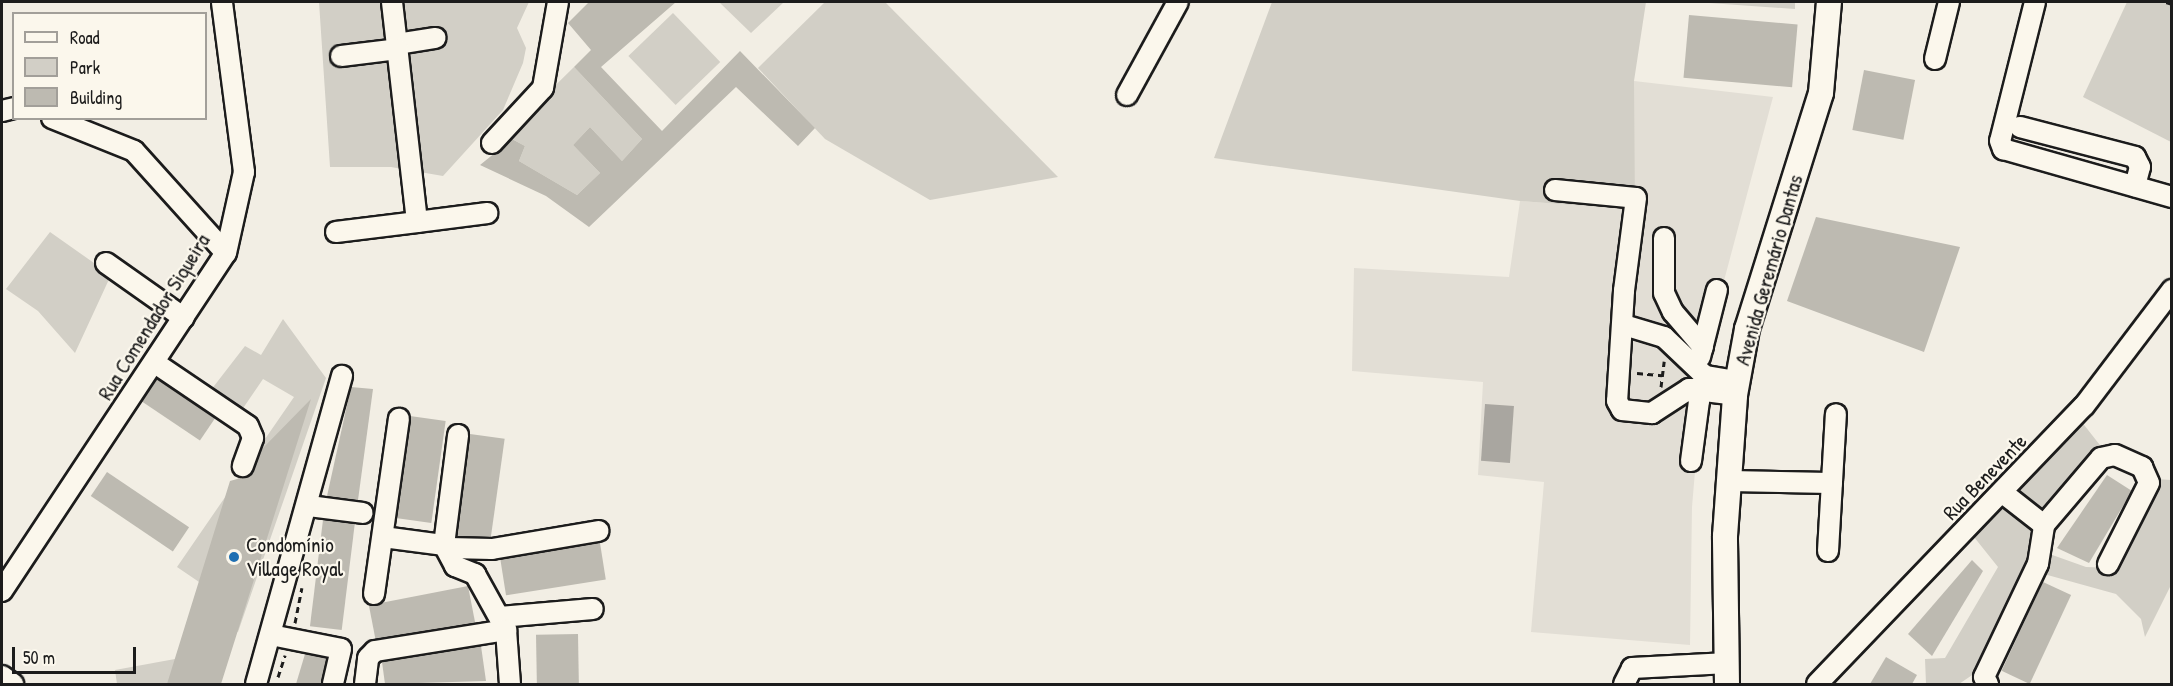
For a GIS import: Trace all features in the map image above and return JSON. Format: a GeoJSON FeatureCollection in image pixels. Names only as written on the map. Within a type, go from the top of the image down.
{"type":"FeatureCollection","features":[{"type":"Feature","properties":{"kind":"main road","name":"Avenida Geremário Dantas"},"geometry":{"type":"LineString","coordinates":[[1730,675],[1728,481],[1736,388],[1747,329],[1821,93],[1829,2]]}},
{"type":"Feature","properties":{"kind":"street","name":"Rua Comendador Siqueira"},"geometry":{"type":"LineString","coordinates":[[2,591],[226,253],[239,215],[244,162],[222,2]]}},
{"type":"Feature","properties":{"kind":"street"},"geometry":{"type":"LineString","coordinates":[[392,2],[417,222]]}},
{"type":"Feature","properties":{"kind":"street"},"geometry":{"type":"LineString","coordinates":[[492,142],[543,88],[558,2]]}},
{"type":"Feature","properties":{"kind":"street"},"geometry":{"type":"LineString","coordinates":[[1127,95],[1178,2]]}},
{"type":"Feature","properties":{"kind":"street"},"geometry":{"type":"LineString","coordinates":[[1935,59],[1950,2]]}},
{"type":"Feature","properties":{"kind":"street"},"geometry":{"type":"LineString","coordinates":[[2035,2],[2000,141],[2003,149],[2172,197]]}},
{"type":"Feature","properties":{"kind":"street"},"geometry":{"type":"LineString","coordinates":[[341,56],[436,38]]}},
{"type":"Feature","properties":{"kind":"street"},"geometry":{"type":"LineString","coordinates":[[57,120],[134,151],[226,253]]}},
{"type":"Feature","properties":{"kind":"street"},"geometry":{"type":"LineString","coordinates":[[2020,128],[2135,157],[2140,167],[2135,186]]}},
{"type":"Feature","properties":{"kind":"street"},"geometry":{"type":"LineString","coordinates":[[1555,190],[1636,198],[1617,401],[1622,410],[1639,416],[1652,413],[1700,381]]}},
{"type":"Feature","properties":{"kind":"street"},"geometry":{"type":"LineString","coordinates":[[336,232],[487,213]]}},
{"type":"Feature","properties":{"kind":"street"},"geometry":{"type":"LineString","coordinates":[[1664,238],[1664,293],[1673,312],[1703,347]]}},
{"type":"Feature","properties":{"kind":"street"},"geometry":{"type":"LineString","coordinates":[[106,263],[184,318]]}},
{"type":"Feature","properties":{"kind":"street"},"geometry":{"type":"LineString","coordinates":[[1691,460],[1703,347],[1717,290]]}},
{"type":"Feature","properties":{"kind":"street","name":"Rua Benevente"},"geometry":{"type":"LineString","coordinates":[[1817,684],[2003,493],[2084,406],[2172,290]]}},
{"type":"Feature","properties":{"kind":"street"},"geometry":{"type":"LineString","coordinates":[[1624,325],[1664,337],[1700,381],[1736,388]]}},
{"type":"Feature","properties":{"kind":"street"},"geometry":{"type":"LineString","coordinates":[[155,363],[248,426],[253,438],[243,466]]}},
{"type":"Feature","properties":{"kind":"street"},"geometry":{"type":"LineString","coordinates":[[256,684],[309,506],[342,376]]}},
{"type":"Feature","properties":{"kind":"street"},"geometry":{"type":"LineString","coordinates":[[1828,551],[1836,414]]}},
{"type":"Feature","properties":{"kind":"street"},"geometry":{"type":"LineString","coordinates":[[375,594],[399,419]]}},
{"type":"Feature","properties":{"kind":"street"},"geometry":{"type":"LineString","coordinates":[[458,435],[446,547],[455,566],[475,574],[484,585],[503,624],[510,684]]}},
{"type":"Feature","properties":{"kind":"street"},"geometry":{"type":"LineString","coordinates":[[1988,684],[1984,677],[2038,564],[2044,525],[2101,458],[2115,455],[2142,467],[2149,483],[2108,564]]}},
{"type":"Feature","properties":{"kind":"street"},"geometry":{"type":"LineString","coordinates":[[1728,481],[1832,483]]}},
{"type":"Feature","properties":{"kind":"street"},"geometry":{"type":"LineString","coordinates":[[2003,493],[2044,525]]}},
{"type":"Feature","properties":{"kind":"street"},"geometry":{"type":"LineString","coordinates":[[309,506],[363,513]]}},
{"type":"Feature","properties":{"kind":"street"},"geometry":{"type":"LineString","coordinates":[[383,537],[446,547],[492,549],[598,531]]}},
{"type":"Feature","properties":{"kind":"street"},"geometry":{"type":"LineString","coordinates":[[365,684],[368,658],[375,651],[503,624],[593,609]]}},
{"type":"Feature","properties":{"kind":"street"},"geometry":{"type":"LineString","coordinates":[[270,635],[341,649],[333,684]]}},
{"type":"Feature","properties":{"kind":"street"},"geometry":{"type":"LineString","coordinates":[[1624,684],[1632,668],[1730,675]]}},
{"type":"Feature","properties":{"kind":"street"},"geometry":{"type":"LineString","coordinates":[[2,676],[13,684]]}},
{"type":"Feature","properties":{"kind":"path"},"geometry":{"type":"LineString","coordinates":[[2166,2],[2172,4]]}},
{"type":"Feature","properties":{"kind":"path"},"geometry":{"type":"LineString","coordinates":[[1660,394],[1664,356]]}},
{"type":"Feature","properties":{"kind":"path"},"geometry":{"type":"LineString","coordinates":[[1637,373],[1662,375]]}},
{"type":"Feature","properties":{"kind":"shaded area"},"geometry":{"type":"Polygon","coordinates":[[[1634,81],[1773,97],[1705,352],[1692,507],[1690,645],[1531,632],[1544,482],[1478,475],[1483,382],[1352,371],[1354,268],[1509,277],[1520,201],[1634,210],[1634,81]]]}},
{"type":"Feature","properties":{"kind":"shaded area"},"geometry":{"type":"Polygon","coordinates":[[[1485,404],[1514,406],[1510,463],[1481,461],[1485,404]]]}},
{"type":"Feature","properties":{"kind":"green space"},"geometry":{"type":"Polygon","coordinates":[[[319,2],[529,2],[517,28],[526,48],[523,63],[503,110],[443,176],[391,167],[330,167],[319,2]]]}},
{"type":"Feature","properties":{"kind":"green space"},"geometry":{"type":"Polygon","coordinates":[[[719,2],[784,2],[751,33],[719,2]]]}},
{"type":"Feature","properties":{"kind":"green space"},"geometry":{"type":"Polygon","coordinates":[[[825,2],[885,2],[1058,177],[930,200],[825,139],[758,68],[825,2]]]}},
{"type":"Feature","properties":{"kind":"green space"},"geometry":{"type":"Polygon","coordinates":[[[1272,2],[1646,2],[1634,81],[1635,210],[1520,201],[1214,158],[1272,2]]]}},
{"type":"Feature","properties":{"kind":"green space"},"geometry":{"type":"Polygon","coordinates":[[[1695,2],[1795,2],[1795,9],[1695,2]]]}},
{"type":"Feature","properties":{"kind":"green space"},"geometry":{"type":"Polygon","coordinates":[[[2127,2],[2171,2],[2171,142],[2083,97],[2127,2]]]}},
{"type":"Feature","properties":{"kind":"green space"},"geometry":{"type":"Polygon","coordinates":[[[673,13],[720,62],[676,105],[628,56],[673,13]]]}},
{"type":"Feature","properties":{"kind":"green space"},"geometry":{"type":"Polygon","coordinates":[[[574,67],[642,139],[622,161],[590,127],[573,145],[600,173],[577,195],[519,161],[525,146],[505,135],[574,67]]]}},
{"type":"Feature","properties":{"kind":"green space"},"geometry":{"type":"Polygon","coordinates":[[[50,232],[111,275],[75,353],[38,311],[6,289],[50,232]]]}},
{"type":"Feature","properties":{"kind":"green space"},"geometry":{"type":"Polygon","coordinates":[[[283,319],[326,378],[238,632],[196,614],[202,584],[177,567],[294,397],[263,379],[235,420],[204,399],[245,346],[261,355],[283,319]]]}},
{"type":"Feature","properties":{"kind":"green space"},"geometry":{"type":"Polygon","coordinates":[[[2081,421],[2103,449],[2030,547],[2086,567],[2113,568],[2156,479],[2171,480],[2171,585],[2145,637],[2141,619],[2116,594],[2033,571],[1984,667],[1959,684],[1926,684],[1925,659],[1945,658],[1998,567],[1970,532],[2081,421]]]}},
{"type":"Feature","properties":{"kind":"green space"},"geometry":{"type":"Polygon","coordinates":[[[175,659],[179,684],[117,684],[115,670],[175,659]]]}},
{"type":"Feature","properties":{"kind":"building"},"geometry":{"type":"Polygon","coordinates":[[[589,2],[676,2],[601,67],[662,131],[740,51],[815,128],[798,146],[736,87],[589,227],[546,196],[480,165],[512,139],[525,146],[519,161],[577,195],[600,173],[573,145],[590,127],[622,161],[642,139],[574,67],[591,50],[568,23],[589,2]]]}},
{"type":"Feature","properties":{"kind":"building"},"geometry":{"type":"Polygon","coordinates":[[[1689,15],[1798,24],[1792,87],[1684,78],[1689,15]]]}},
{"type":"Feature","properties":{"kind":"building"},"geometry":{"type":"Polygon","coordinates":[[[1864,70],[1915,80],[1903,140],[1852,130],[1864,70]]]}},
{"type":"Feature","properties":{"kind":"building"},"geometry":{"type":"Polygon","coordinates":[[[1816,217],[1960,247],[1924,352],[1787,301],[1816,217]]]}},
{"type":"Feature","properties":{"kind":"building"},"geometry":{"type":"Polygon","coordinates":[[[157,379],[215,418],[200,441],[142,401],[157,379]]]}},
{"type":"Feature","properties":{"kind":"building"},"geometry":{"type":"Polygon","coordinates":[[[351,387],[373,389],[358,500],[327,496],[351,387]]]}},
{"type":"Feature","properties":{"kind":"building","name":"Condomínio Village Royal"},"geometry":{"type":"Polygon","coordinates":[[[311,399],[221,684],[167,684],[230,481],[251,475],[262,449],[311,399]]]}},
{"type":"Feature","properties":{"kind":"building"},"geometry":{"type":"Polygon","coordinates":[[[410,416],[446,421],[431,523],[396,518],[410,416]]]}},
{"type":"Feature","properties":{"kind":"building"},"geometry":{"type":"Polygon","coordinates":[[[470,434],[505,439],[490,541],[456,536],[470,434]]]}},
{"type":"Feature","properties":{"kind":"building"},"geometry":{"type":"Polygon","coordinates":[[[107,472],[189,527],[173,551],[91,496],[107,472]]]}},
{"type":"Feature","properties":{"kind":"building"},"geometry":{"type":"Polygon","coordinates":[[[2107,475],[2132,491],[2089,563],[2057,548],[2107,475]]]}},
{"type":"Feature","properties":{"kind":"building"},"geometry":{"type":"Polygon","coordinates":[[[323,520],[355,524],[342,630],[310,626],[323,520]]]}},
{"type":"Feature","properties":{"kind":"building"},"geometry":{"type":"Polygon","coordinates":[[[600,543],[606,580],[506,595],[500,559],[600,543]]]}},
{"type":"Feature","properties":{"kind":"building"},"geometry":{"type":"Polygon","coordinates":[[[1972,560],[1983,571],[1932,656],[1908,634],[1972,560]]]}},
{"type":"Feature","properties":{"kind":"building"},"geometry":{"type":"Polygon","coordinates":[[[2043,582],[2071,595],[2030,684],[2002,671],[2043,582]]]}},
{"type":"Feature","properties":{"kind":"building"},"geometry":{"type":"Polygon","coordinates":[[[468,586],[475,623],[376,643],[369,605],[468,586]]]}},
{"type":"Feature","properties":{"kind":"building"},"geometry":{"type":"Polygon","coordinates":[[[578,634],[579,684],[537,684],[536,635],[578,634]]]}},
{"type":"Feature","properties":{"kind":"building"},"geometry":{"type":"Polygon","coordinates":[[[481,646],[486,681],[385,684],[382,662],[481,646]]]}},
{"type":"Feature","properties":{"kind":"building"},"geometry":{"type":"Polygon","coordinates":[[[305,654],[327,658],[321,684],[296,684],[305,654]]]}},
{"type":"Feature","properties":{"kind":"building"},"geometry":{"type":"Polygon","coordinates":[[[1886,657],[1917,675],[1912,684],[1870,684],[1886,657]]]}},
{"type":"Feature","properties":{"kind":"place","name":"Condomínio Village Royal"},"geometry":{"type":"Point","coordinates":[234,557]}}]}
